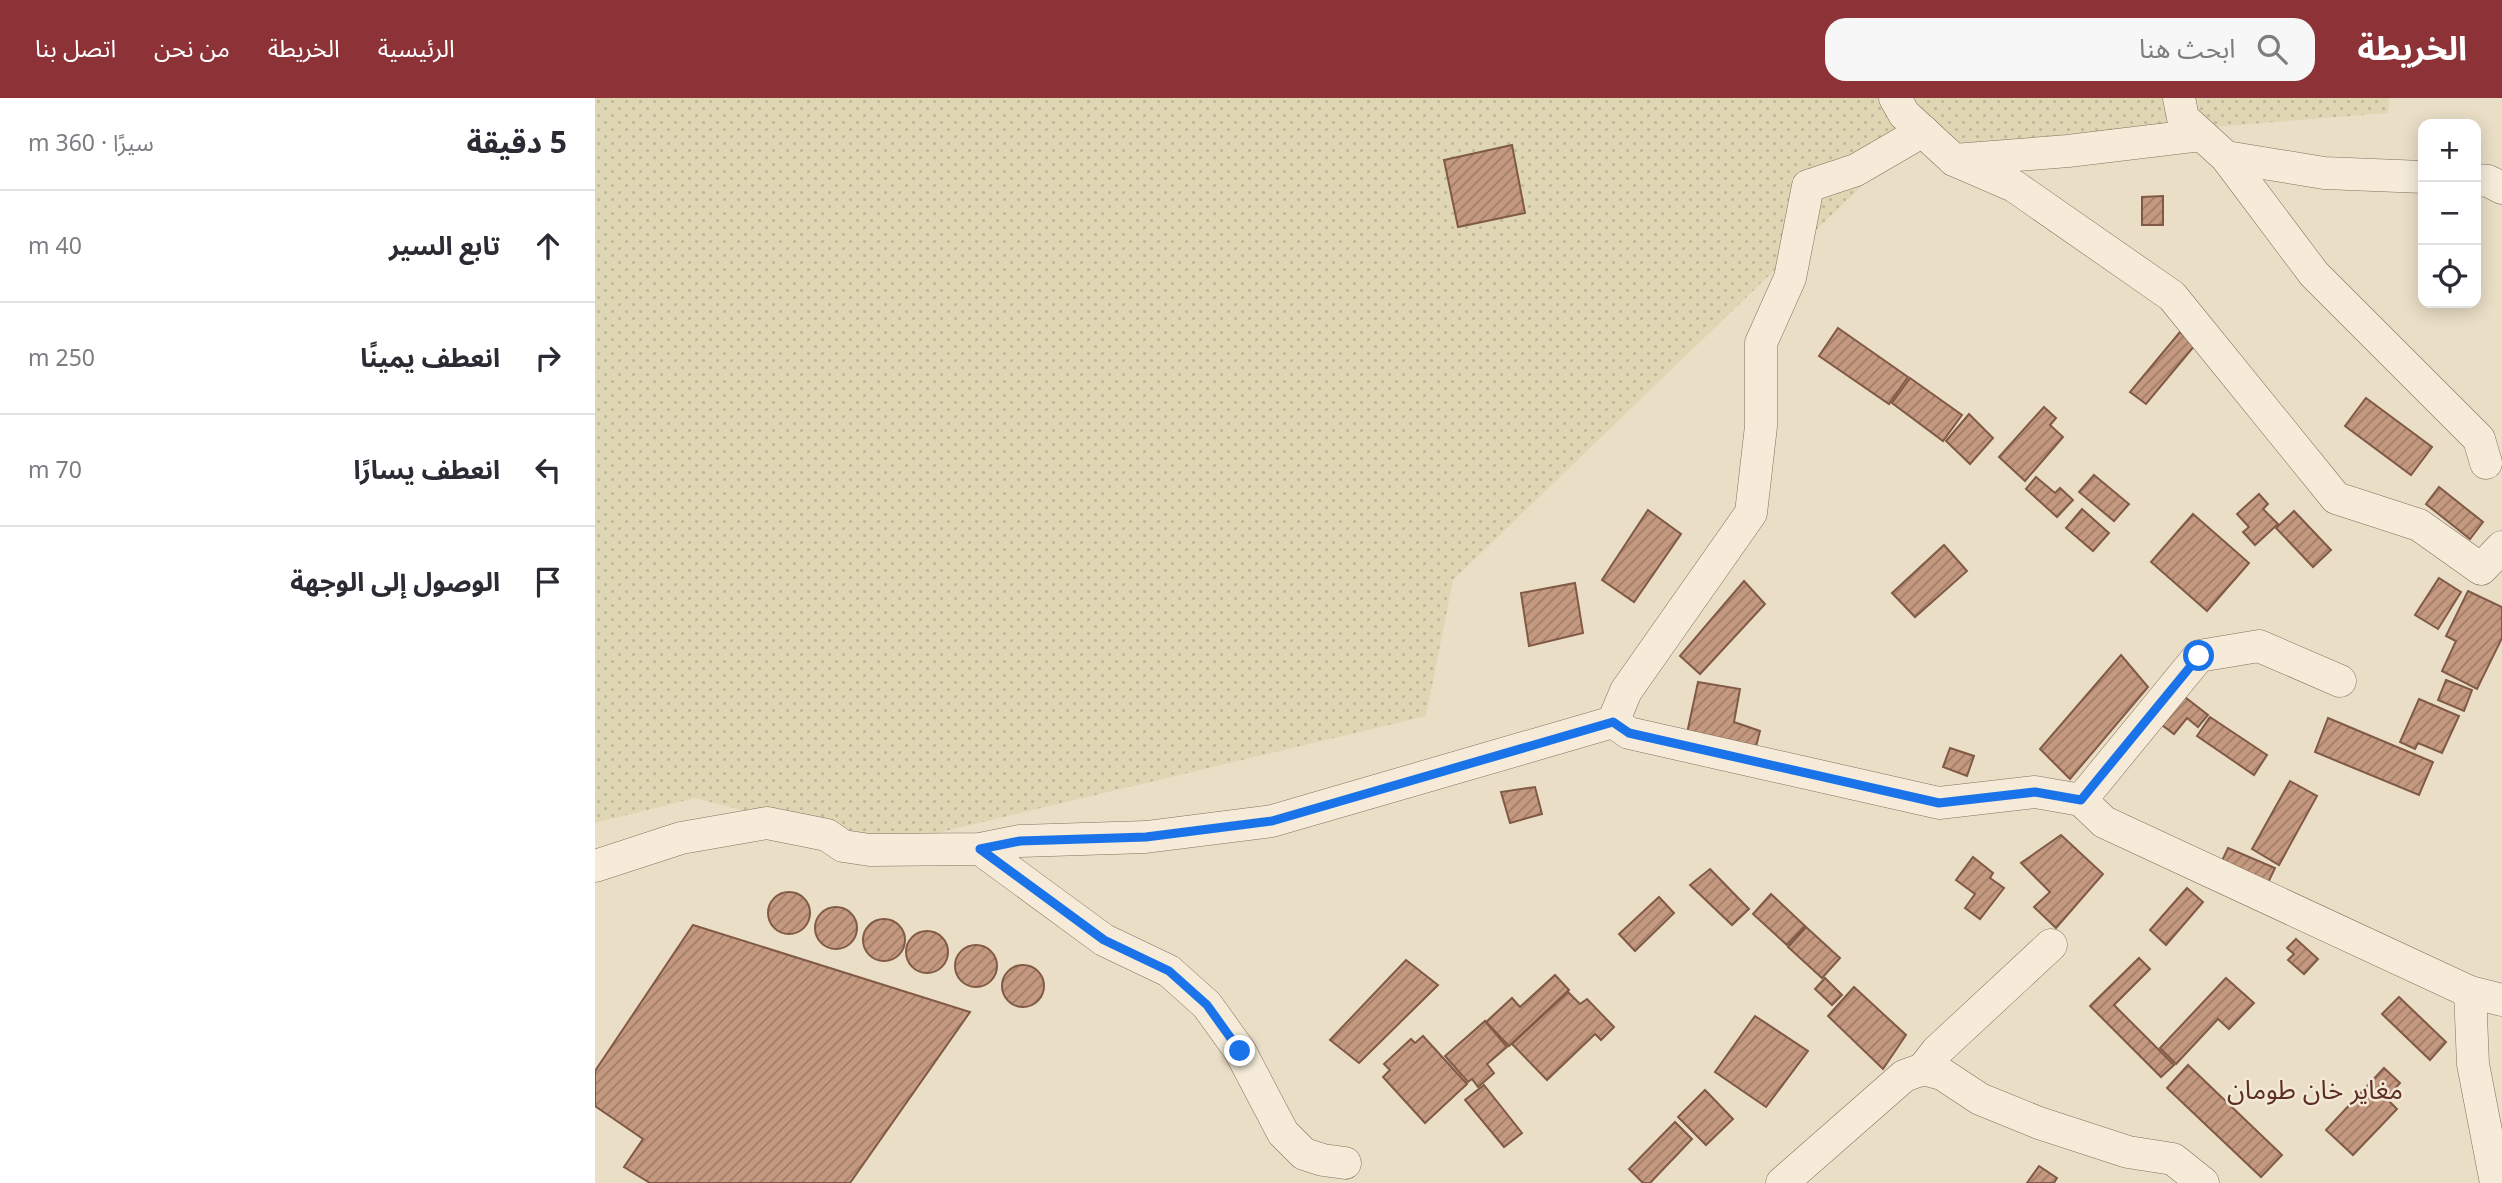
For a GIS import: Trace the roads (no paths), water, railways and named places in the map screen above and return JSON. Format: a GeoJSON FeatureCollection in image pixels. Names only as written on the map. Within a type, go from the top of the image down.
{"type":"FeatureCollection","features":[{"type":"Feature","properties":{"kind":"street"},"geometry":{"type":"LineString","coordinates":[[1895,98],[1904,114],[1954,160],[2014,186],[2172,296],[2336,498],[2419,525],[2481,569],[2502,547]]}},
{"type":"Feature","properties":{"kind":"street"},"geometry":{"type":"LineString","coordinates":[[2179,98],[2183,118],[2226,157],[2313,274],[2479,439],[2486,463]]}},
{"type":"Feature","properties":{"kind":"street"},"geometry":{"type":"LineString","coordinates":[[1613,722],[1626,691],[1751,513],[1761,426],[1761,343],[1790,278],[1808,186],[1856,170],[1923,131]]}},
{"type":"Feature","properties":{"kind":"street"},"geometry":{"type":"LineString","coordinates":[[1954,160],[2068,151],[2201,135]]}},
{"type":"Feature","properties":{"kind":"street"},"geometry":{"type":"LineString","coordinates":[[2226,157],[2325,173],[2418,177]]}},
{"type":"Feature","properties":{"kind":"street"},"geometry":{"type":"LineString","coordinates":[[2481,180],[2502,188]]}},
{"type":"Feature","properties":{"kind":"street"},"geometry":{"type":"LineString","coordinates":[[2081,800],[2199,656],[2259,646],[2340,681]]}},
{"type":"Feature","properties":{"kind":"street"},"geometry":{"type":"LineString","coordinates":[[1613,722],[1629,733],[1939,803],[2035,792],[2081,800],[2103,822],[2470,992],[2502,1000]]}},
{"type":"Feature","properties":{"kind":"street"},"geometry":{"type":"LineString","coordinates":[[595,866],[681,838],[767,823],[827,835],[843,846],[870,850],[980,849],[1020,841],[1146,837],[1272,821],[1613,722]]}},
{"type":"Feature","properties":{"kind":"street"},"geometry":{"type":"LineString","coordinates":[[980,849],[1104,940],[1169,971],[1207,1005],[1240,1051],[1283,1133],[1304,1154],[1345,1163]]}},
{"type":"Feature","properties":{"kind":"street"},"geometry":{"type":"LineString","coordinates":[[1782,1183],[1904,1076],[1923,1069],[1937,1051],[2051,945]]}},
{"type":"Feature","properties":{"kind":"street"},"geometry":{"type":"LineString","coordinates":[[2470,992],[2473,1064],[2496,1183]]}},
{"type":"Feature","properties":{"kind":"street"},"geometry":{"type":"LineString","coordinates":[[1923,1069],[1942,1074],[1980,1099],[2039,1123],[2128,1152],[2173,1159],[2203,1183]]}},
{"type":"Feature","properties":{"kind":"district","name":"مغاير خان طومان"},"geometry":{"type":"Point","coordinates":[2315,1090]}}]}
